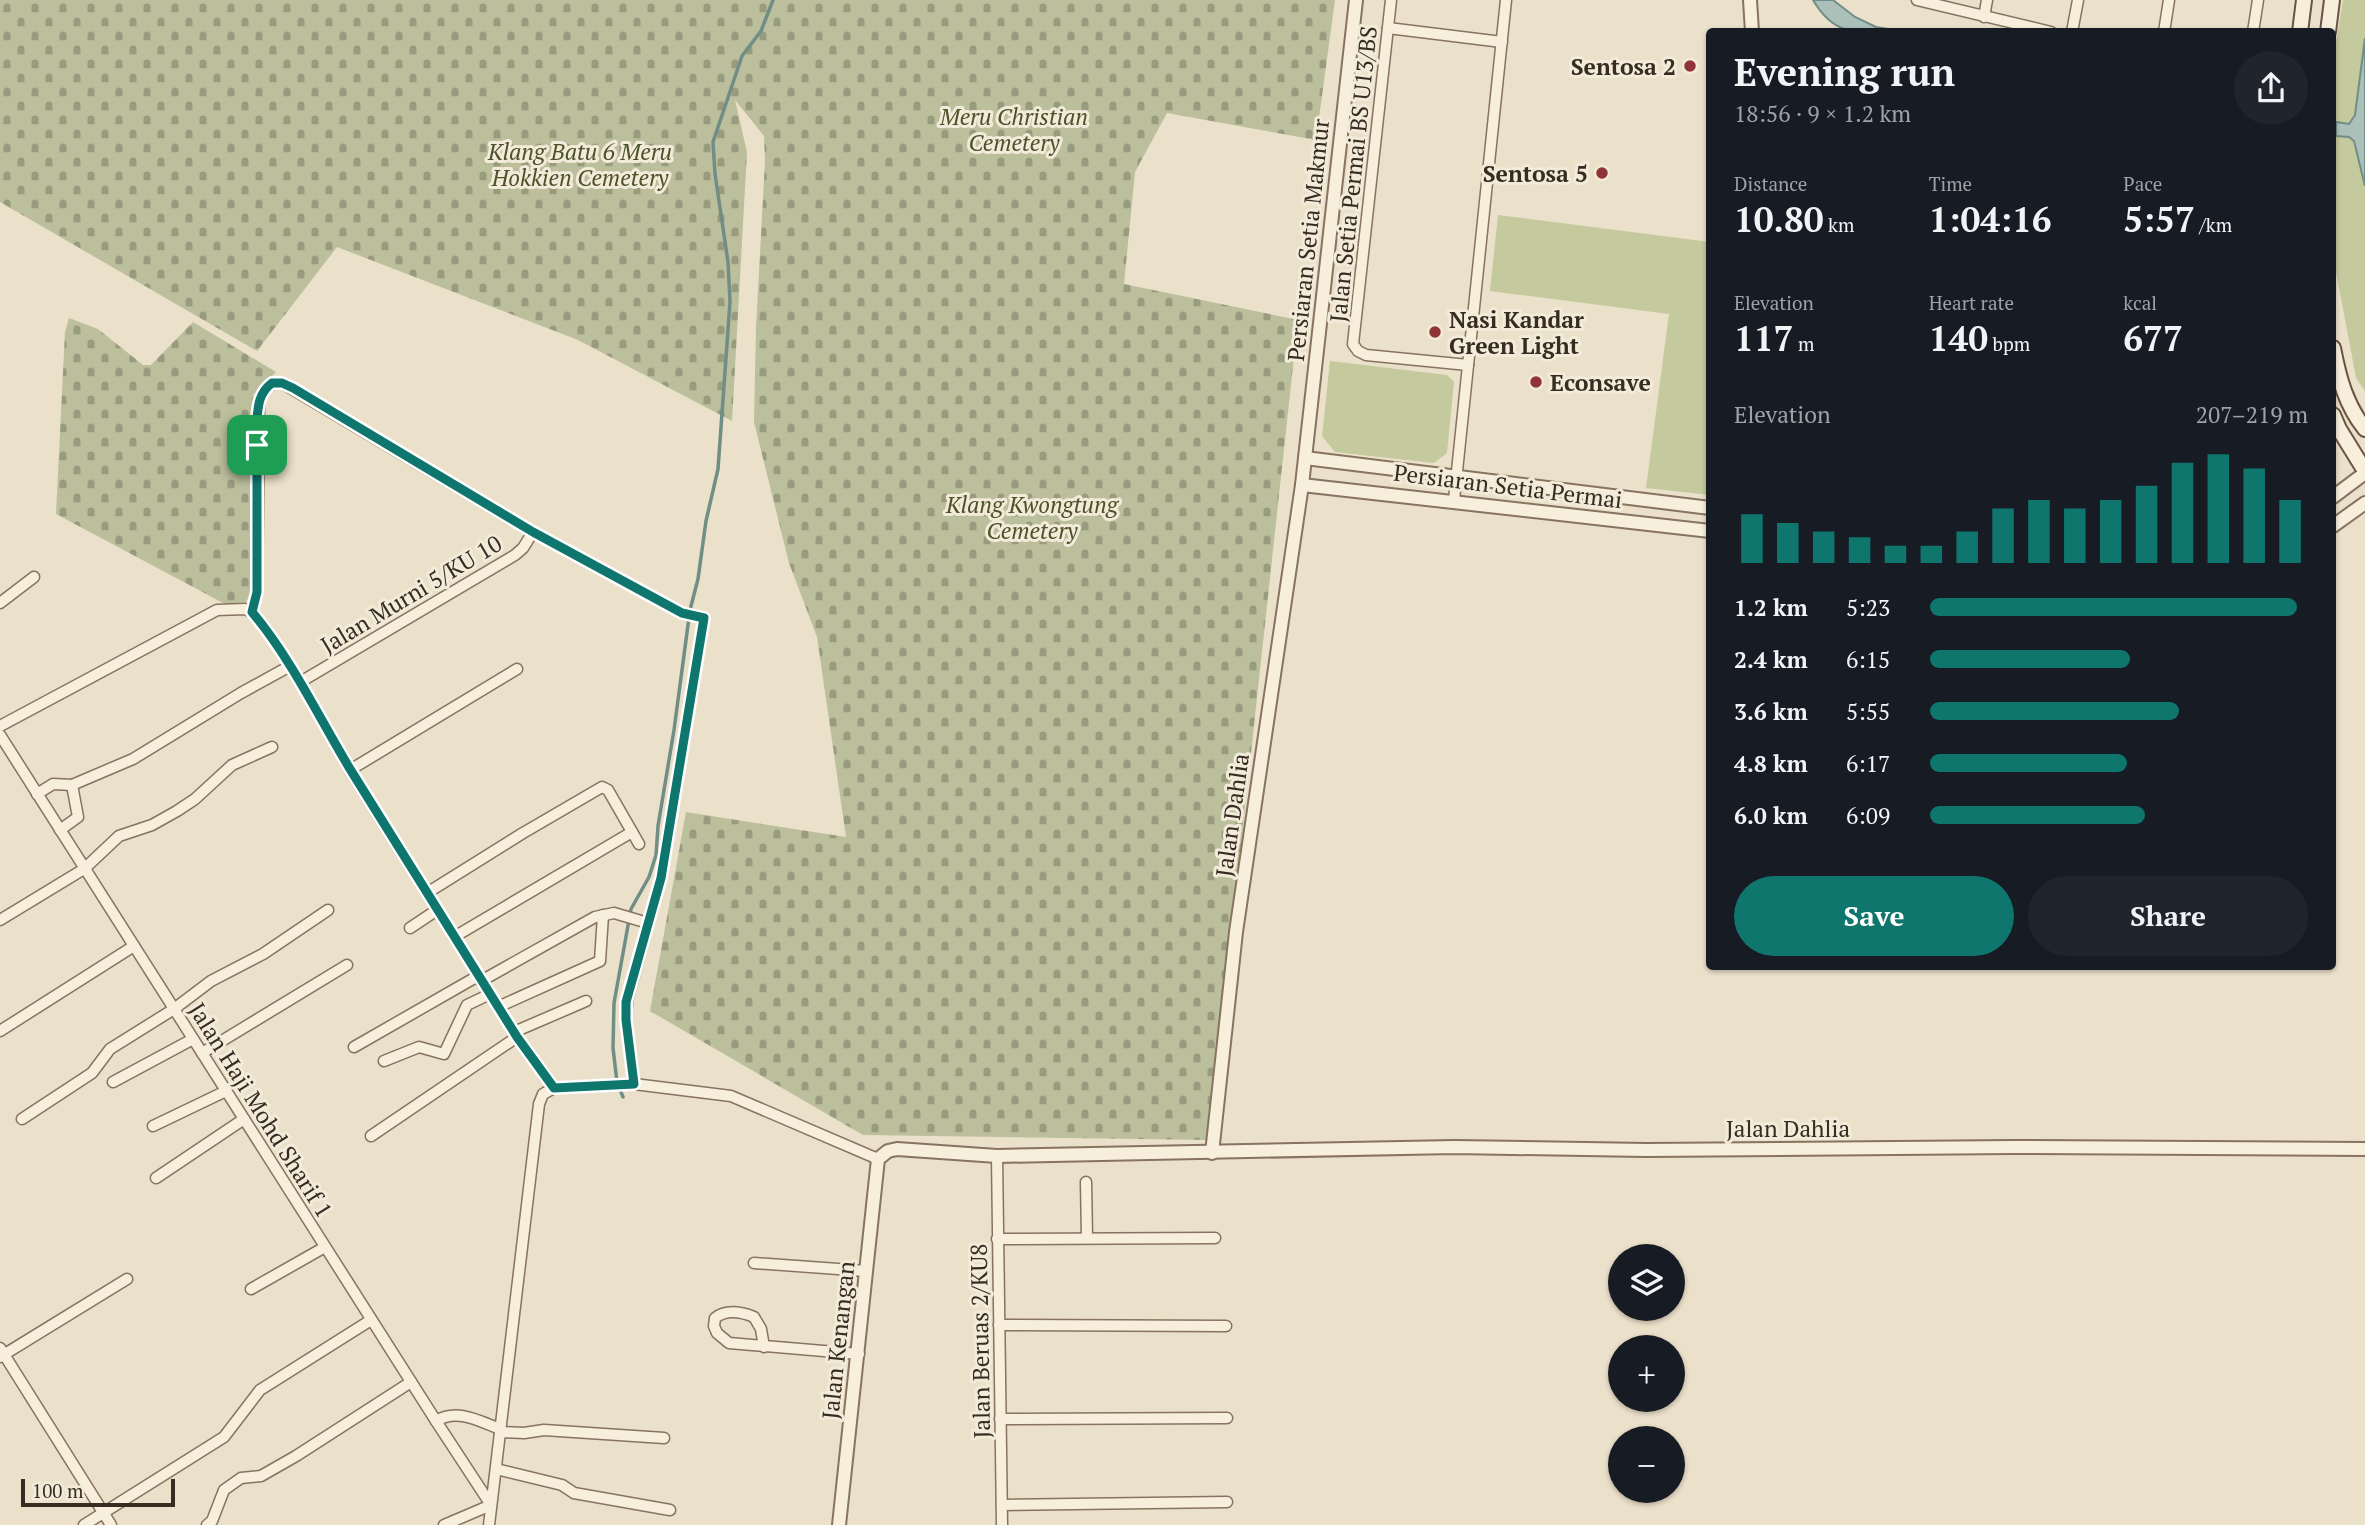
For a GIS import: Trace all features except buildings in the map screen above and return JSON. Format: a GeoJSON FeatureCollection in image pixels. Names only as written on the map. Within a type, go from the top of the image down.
{"type":"FeatureCollection","features":[{"type":"Feature","properties":{"kind":"main road"},"geometry":{"type":"LineString","coordinates":[[2300,28],[2304,0]]}},
{"type":"Feature","properties":{"kind":"main road"},"geometry":{"type":"LineString","coordinates":[[2328,28],[2332,0]]}},
{"type":"Feature","properties":{"kind":"main road"},"geometry":{"type":"LineString","coordinates":[[2336,363],[2340,383],[2365,443]]}},
{"type":"Feature","properties":{"kind":"main road"},"geometry":{"type":"LineString","coordinates":[[2354,415],[2365,429]]}},
{"type":"Feature","properties":{"kind":"main road"},"geometry":{"type":"LineString","coordinates":[[2336,422],[2365,472]]}},
{"type":"Feature","properties":{"kind":"street","name":"Persiaran Setia Makmur"},"geometry":{"type":"LineString","coordinates":[[1302,485],[1356,0]]}},
{"type":"Feature","properties":{"kind":"street","name":"Jalan Setia Permai BS U13/BS"},"geometry":{"type":"LineString","coordinates":[[1391,0],[1353,344],[1366,355],[1468,365]]}},
{"type":"Feature","properties":{"kind":"street"},"geometry":{"type":"LineString","coordinates":[[1454,500],[1506,0]]}},
{"type":"Feature","properties":{"kind":"street"},"geometry":{"type":"LineString","coordinates":[[1750,0],[1752,28]]}},
{"type":"Feature","properties":{"kind":"street"},"geometry":{"type":"LineString","coordinates":[[1917,0],[2033,28]]}},
{"type":"Feature","properties":{"kind":"street"},"geometry":{"type":"LineString","coordinates":[[1984,17],[1987,0]]}},
{"type":"Feature","properties":{"kind":"street"},"geometry":{"type":"LineString","coordinates":[[2073,28],[2078,0]]}},
{"type":"Feature","properties":{"kind":"street"},"geometry":{"type":"LineString","coordinates":[[2165,28],[2169,0]]}},
{"type":"Feature","properties":{"kind":"street"},"geometry":{"type":"LineString","coordinates":[[2253,28],[2258,0]]}},
{"type":"Feature","properties":{"kind":"street"},"geometry":{"type":"LineString","coordinates":[[1388,28],[1502,41]]}},
{"type":"Feature","properties":{"kind":"street"},"geometry":{"type":"LineString","coordinates":[[252,612],[257,592],[259,400],[264,389],[272,383],[282,383],[533,532],[682,613],[704,618],[661,878],[626,1002],[624,1084]]}},
{"type":"Feature","properties":{"kind":"street","name":"Persiaran Setia Permai"},"geometry":{"type":"LineString","coordinates":[[1305,458],[1706,508]]}},
{"type":"Feature","properties":{"kind":"street"},"geometry":{"type":"LineString","coordinates":[[2336,495],[2365,472]]}},
{"type":"Feature","properties":{"kind":"street","name":"Persiaran Setia Permai"},"geometry":{"type":"LineString","coordinates":[[1302,485],[1454,500],[1706,531]]}},
{"type":"Feature","properties":{"kind":"street","name":"Jalan Dahlia"},"geometry":{"type":"LineString","coordinates":[[1212,1153],[1236,932],[1302,485]]}},
{"type":"Feature","properties":{"kind":"street"},"geometry":{"type":"LineString","coordinates":[[2336,524],[2365,503]]}},
{"type":"Feature","properties":{"kind":"street","name":"Jalan Murni 5/KU 10"},"geometry":{"type":"LineString","coordinates":[[302,681],[515,555],[533,532]]}},
{"type":"Feature","properties":{"kind":"street"},"geometry":{"type":"LineString","coordinates":[[0,603],[34,577]]}},
{"type":"Feature","properties":{"kind":"street"},"geometry":{"type":"LineString","coordinates":[[0,726],[217,610],[245,608],[252,612],[302,681],[326,730],[454,937],[515,1035],[554,1088]]}},
{"type":"Feature","properties":{"kind":"street"},"geometry":{"type":"LineString","coordinates":[[37,794],[53,784],[72,785],[143,754],[241,692],[290,666]]}},
{"type":"Feature","properties":{"kind":"street"},"geometry":{"type":"LineString","coordinates":[[350,769],[517,669]]}},
{"type":"Feature","properties":{"kind":"street","name":"Jalan Haji Mohd Sharif 1"},"geometry":{"type":"LineString","coordinates":[[0,736],[491,1505]]}},
{"type":"Feature","properties":{"kind":"street"},"geometry":{"type":"LineString","coordinates":[[0,920],[85,869],[119,836],[152,825],[177,811],[195,799],[232,765],[272,747]]}},
{"type":"Feature","properties":{"kind":"street"},"geometry":{"type":"LineString","coordinates":[[60,830],[78,817],[72,785]]}},
{"type":"Feature","properties":{"kind":"street"},"geometry":{"type":"LineString","coordinates":[[427,893],[602,788],[608,790],[639,844]]}},
{"type":"Feature","properties":{"kind":"street"},"geometry":{"type":"LineString","coordinates":[[454,937],[632,832]]}},
{"type":"Feature","properties":{"kind":"street"},"geometry":{"type":"LineString","coordinates":[[410,928],[437,909]]}},
{"type":"Feature","properties":{"kind":"street"},"geometry":{"type":"LineString","coordinates":[[22,1119],[92,1073],[110,1049],[174,1009],[211,981],[263,954],[328,910]]}},
{"type":"Feature","properties":{"kind":"street"},"geometry":{"type":"LineString","coordinates":[[354,1047],[593,918],[614,913],[648,923]]}},
{"type":"Feature","properties":{"kind":"street"},"geometry":{"type":"LineString","coordinates":[[498,1007],[600,961],[603,915]]}},
{"type":"Feature","properties":{"kind":"street"},"geometry":{"type":"LineString","coordinates":[[0,1031],[134,946]]}},
{"type":"Feature","properties":{"kind":"street"},"geometry":{"type":"LineString","coordinates":[[202,1053],[347,965]]}},
{"type":"Feature","properties":{"kind":"street"},"geometry":{"type":"LineString","coordinates":[[384,1061],[419,1047],[444,1054],[467,1005],[490,994]]}},
{"type":"Feature","properties":{"kind":"street"},"geometry":{"type":"LineString","coordinates":[[371,1136],[515,1035],[586,1001]]}},
{"type":"Feature","properties":{"kind":"street"},"geometry":{"type":"LineString","coordinates":[[113,1082],[193,1039]]}},
{"type":"Feature","properties":{"kind":"street"},"geometry":{"type":"LineString","coordinates":[[489,1525],[542,1094],[554,1088],[624,1084],[731,1096],[878,1159]]}},
{"type":"Feature","properties":{"kind":"street"},"geometry":{"type":"LineString","coordinates":[[153,1126],[226,1091]]}},
{"type":"Feature","properties":{"kind":"street"},"geometry":{"type":"LineString","coordinates":[[156,1178],[244,1119]]}},
{"type":"Feature","properties":{"kind":"street","name":"Jalan Dahlia"},"geometry":{"type":"LineString","coordinates":[[878,1159],[888,1151],[897,1149],[997,1156],[1454,1147],[1646,1150],[2006,1147],[2365,1149]]}},
{"type":"Feature","properties":{"kind":"street","name":"Jalan Beruas 2/KU8"},"geometry":{"type":"LineString","coordinates":[[997,1156],[1002,1525]]}},
{"type":"Feature","properties":{"kind":"street","name":"Jalan Kenangan"},"geometry":{"type":"LineString","coordinates":[[839,1525],[878,1159]]}},
{"type":"Feature","properties":{"kind":"street"},"geometry":{"type":"LineString","coordinates":[[1086,1182],[1087,1238]]}},
{"type":"Feature","properties":{"kind":"street"},"geometry":{"type":"LineString","coordinates":[[997,1239],[1215,1238]]}},
{"type":"Feature","properties":{"kind":"street"},"geometry":{"type":"LineString","coordinates":[[251,1289],[325,1247]]}},
{"type":"Feature","properties":{"kind":"street"},"geometry":{"type":"LineString","coordinates":[[754,1263],[866,1271]]}},
{"type":"Feature","properties":{"kind":"street"},"geometry":{"type":"LineString","coordinates":[[111,1525],[1,1353],[127,1279]]}},
{"type":"Feature","properties":{"kind":"street"},"geometry":{"type":"LineString","coordinates":[[764,1348],[761,1329],[754,1317],[730,1312],[715,1318],[717,1333],[729,1343],[764,1348],[859,1354]]}},
{"type":"Feature","properties":{"kind":"street"},"geometry":{"type":"LineString","coordinates":[[84,1525],[224,1437],[260,1391],[371,1320]]}},
{"type":"Feature","properties":{"kind":"street"},"geometry":{"type":"LineString","coordinates":[[999,1325],[1226,1326]]}},
{"type":"Feature","properties":{"kind":"street"},"geometry":{"type":"LineString","coordinates":[[207,1525],[212,1521],[224,1490],[242,1478],[261,1476],[296,1456],[411,1382]]}},
{"type":"Feature","properties":{"kind":"street"},"geometry":{"type":"LineString","coordinates":[[436,1421],[448,1415],[462,1415],[500,1430],[524,1433],[544,1430],[664,1438]]}},
{"type":"Feature","properties":{"kind":"street"},"geometry":{"type":"LineString","coordinates":[[1000,1419],[1227,1418]]}},
{"type":"Feature","properties":{"kind":"street"},"geometry":{"type":"LineString","coordinates":[[496,1469],[562,1485],[575,1493],[670,1510]]}},
{"type":"Feature","properties":{"kind":"street"},"geometry":{"type":"LineString","coordinates":[[1002,1505],[1227,1502]]}},
{"type":"Feature","properties":{"kind":"street"},"geometry":{"type":"LineString","coordinates":[[444,1525],[491,1505]]}},
{"type":"Feature","properties":{"kind":"green space"},"geometry":{"type":"Polygon","coordinates":[[[0,0],[1335,0],[1316,140],[1167,113],[1135,172],[1124,284],[1298,320],[1209,1140],[863,1135],[650,1011],[686,812],[846,837],[817,637],[789,563],[754,422],[764,136],[735,100],[747,152],[732,421],[578,340],[337,247],[257,351],[0,202],[0,0]]]}},
{"type":"Feature","properties":{"kind":"green space"},"geometry":{"type":"Polygon","coordinates":[[[2343,0],[2365,0],[2365,391],[2356,378],[2336,272],[2336,42],[2343,0]]]}},
{"type":"Feature","properties":{"kind":"green space"},"geometry":{"type":"Polygon","coordinates":[[[1498,215],[1706,241],[1706,495],[1646,488],[1669,314],[1490,291],[1498,215]]]}},
{"type":"Feature","properties":{"kind":"green space"},"geometry":{"type":"Polygon","coordinates":[[[69,318],[98,329],[143,365],[151,365],[193,322],[276,372],[253,395],[252,591],[246,602],[225,604],[56,514],[65,332],[69,318]]]}},
{"type":"Feature","properties":{"kind":"green space"},"geometry":{"type":"Polygon","coordinates":[[[1330,361],[1447,375],[1454,382],[1447,453],[1434,463],[1335,452],[1322,436],[1330,361]]]}},
{"type":"Feature","properties":{"kind":"water"},"geometry":{"type":"Polygon","coordinates":[[[1813,0],[1833,0],[1855,17],[1882,28],[1842,28],[1822,13],[1813,0]]]}},
{"type":"Feature","properties":{"kind":"water"},"geometry":{"type":"Polygon","coordinates":[[[2365,38],[2365,186],[2354,141],[2349,137],[2336,136],[2336,122],[2349,124],[2355,115],[2365,38]]]}},
{"type":"Feature","properties":{"kind":"waterway"},"geometry":{"type":"LineString","coordinates":[[623,1097],[617,1082],[613,1048],[614,1003],[631,909],[649,877],[656,855],[690,610],[718,469],[730,302],[728,262],[713,142],[742,56],[761,31],[773,0]]}},
{"type":"Feature","properties":{"kind":"place","name":"Sentosa 2"},"geometry":{"type":"Point","coordinates":[1690,66]}},
{"type":"Feature","properties":{"kind":"place","name":"Sentosa 5"},"geometry":{"type":"Point","coordinates":[1602,173]}},
{"type":"Feature","properties":{"kind":"place","name":"Nasi Kandar Green Light"},"geometry":{"type":"Point","coordinates":[1435,332]}},
{"type":"Feature","properties":{"kind":"place","name":"Econsave"},"geometry":{"type":"Point","coordinates":[1536,382]}},
{"type":"Feature","properties":{"kind":"route"},"geometry":{"type":"LineString","coordinates":[[272,383],[282,383],[533,532],[682,613],[704,618],[661,878],[626,1002],[634,1084],[554,1088],[517,1037],[350,769],[326,730],[302,681],[252,612],[257,592],[257,445],[259,400],[264,389],[272,383]]}},
{"type":"Feature","properties":{"kind":"park label","name":"Meru Christian Cemetery"},"geometry":{"type":"Point","coordinates":[1014,129]}},
{"type":"Feature","properties":{"kind":"park label","name":"Klang Batu 6 Meru Hokkien Cemetery"},"geometry":{"type":"Point","coordinates":[580,164]}},
{"type":"Feature","properties":{"kind":"park label","name":"Klang Kwongtung Cemetery"},"geometry":{"type":"Point","coordinates":[1032,517]}}]}
